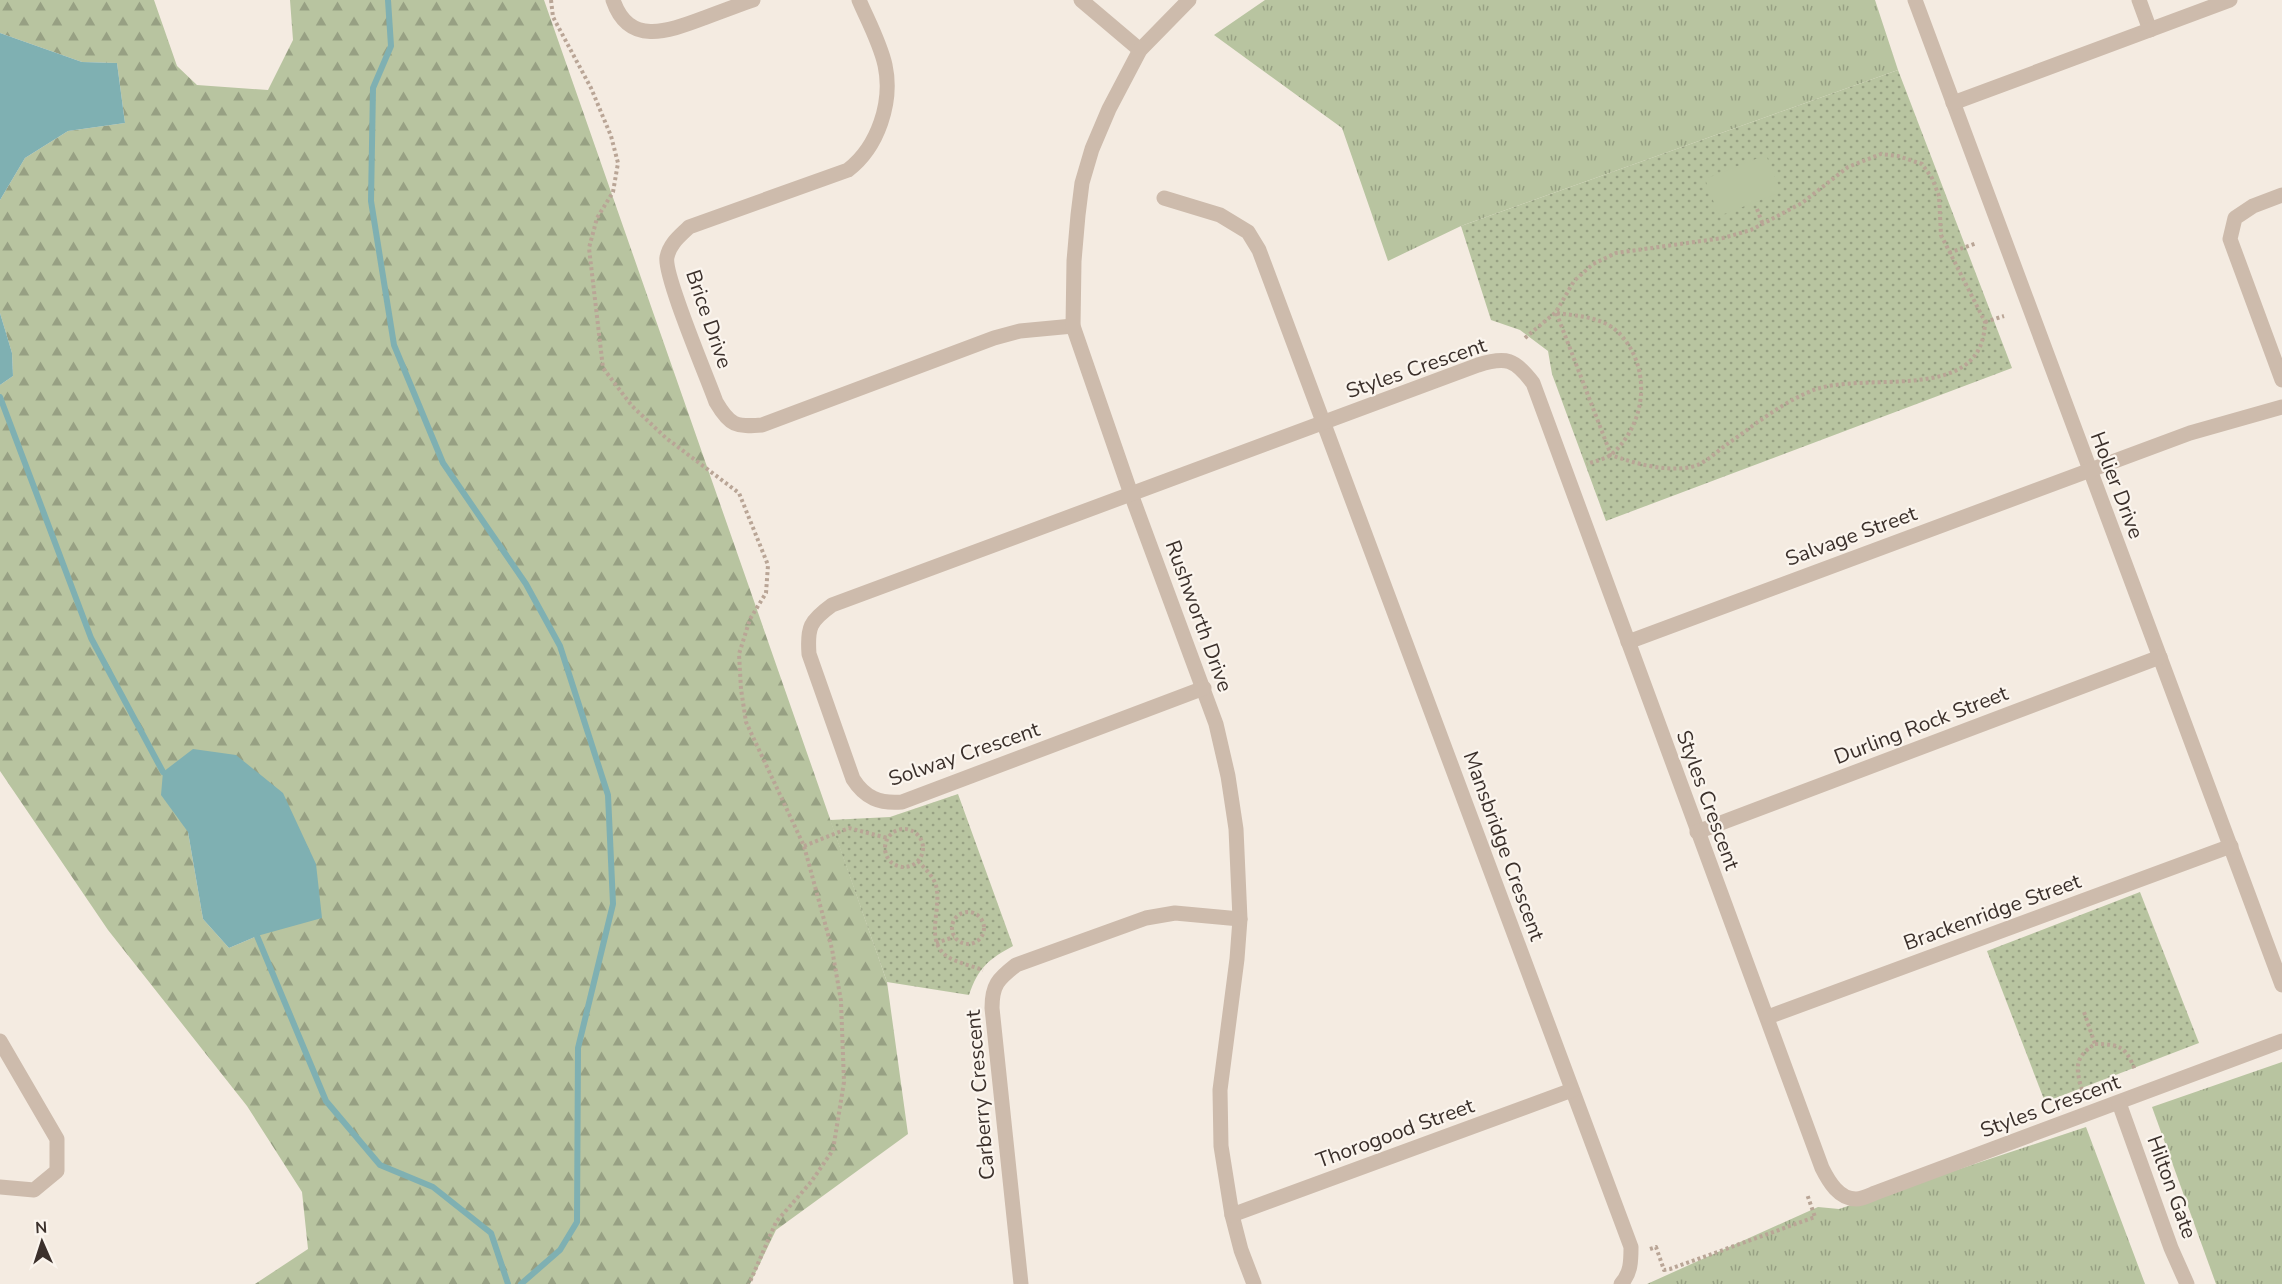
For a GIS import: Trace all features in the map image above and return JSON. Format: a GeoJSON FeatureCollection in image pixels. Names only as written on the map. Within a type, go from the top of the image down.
{"type":"FeatureCollection","features":[{"type":"Feature","properties":{"kind":"street"},"geometry":{"type":"LineString","coordinates":[[613,0],[622,19],[634,28],[651,33],[670,31],[753,0]]}},
{"type":"Feature","properties":{"kind":"street","name":"Brice Drive"},"geometry":{"type":"LineString","coordinates":[[859,0],[885,65],[887,87],[884,110],[869,149],[860,161],[848,170],[689,227],[675,240],[667,258],[671,280],[716,402],[725,417],[740,426],[762,425],[994,338],[1020,331],[1073,326]]}},
{"type":"Feature","properties":{"kind":"street"},"geometry":{"type":"LineString","coordinates":[[1081,0],[1140,50]]}},
{"type":"Feature","properties":{"kind":"street","name":"Rushworth Drive"},"geometry":{"type":"LineString","coordinates":[[1189,0],[1140,50],[1109,109],[1092,149],[1082,183],[1074,261],[1073,326],[1131,494],[1204,688],[1223,750],[1233,801],[1239,858],[1240,919],[1220,1090],[1221,1146],[1232,1215],[1241,1250],[1254,1284]]}},
{"type":"Feature","properties":{"kind":"street","name":"Holier Drive"},"geometry":{"type":"LineString","coordinates":[[1915,0],[2282,985]]}},
{"type":"Feature","properties":{"kind":"street"},"geometry":{"type":"LineString","coordinates":[[2139,0],[2150,30]]}},
{"type":"Feature","properties":{"kind":"street"},"geometry":{"type":"LineString","coordinates":[[1953,103],[2230,0]]}},
{"type":"Feature","properties":{"kind":"street"},"geometry":{"type":"LineString","coordinates":[[2282,195],[2253,206],[2235,218],[2229,239],[2282,380]]}},
{"type":"Feature","properties":{"kind":"street","name":"Mansbridge Crescent"},"geometry":{"type":"LineString","coordinates":[[1164,198],[1220,215],[1248,232],[1259,250],[1631,1246],[1631,1263],[1626,1278],[1621,1284]]}},
{"type":"Feature","properties":{"kind":"street","name":"Styles Crescent"},"geometry":{"type":"LineString","coordinates":[[1131,494],[1496,359],[1511,361],[1522,369],[1533,383],[1697,832],[1829,1183],[1839,1193],[1856,1199],[2282,1041]]}},
{"type":"Feature","properties":{"kind":"street","name":"Salvage Street"},"geometry":{"type":"LineString","coordinates":[[1628,642],[2190,433],[2282,407]]}},
{"type":"Feature","properties":{"kind":"street","name":"Solway Crescent"},"geometry":{"type":"LineString","coordinates":[[1131,494],[832,604],[814,617],[808,633],[809,654],[853,779],[859,789],[871,798],[886,803],[902,802],[1204,688]]}},
{"type":"Feature","properties":{"kind":"street","name":"Durling Rock Street"},"geometry":{"type":"LineString","coordinates":[[1697,832],[2160,657]]}},
{"type":"Feature","properties":{"kind":"street","name":"Brackenridge Street"},"geometry":{"type":"LineString","coordinates":[[1768,1017],[2230,846]]}},
{"type":"Feature","properties":{"kind":"street","name":"Carberry Crescent"},"geometry":{"type":"LineString","coordinates":[[1021,1284],[992,990],[1001,976],[1016,965],[1146,918],[1175,913],[1240,919]]}},
{"type":"Feature","properties":{"kind":"street"},"geometry":{"type":"LineString","coordinates":[[0,1041],[57,1139],[57,1172],[34,1190],[0,1187]]}},
{"type":"Feature","properties":{"kind":"street","name":"Thorogood Street"},"geometry":{"type":"LineString","coordinates":[[1232,1215],[1572,1089]]}},
{"type":"Feature","properties":{"kind":"street","name":"Hilton Gate"},"geometry":{"type":"LineString","coordinates":[[2119,1103],[2171,1248],[2187,1284]]}},
{"type":"Feature","properties":{"kind":"path"},"geometry":{"type":"LineString","coordinates":[[551,0],[553,17],[591,88],[611,136],[618,163],[613,192],[597,218],[589,248],[603,368],[632,406],[666,438],[739,493],[768,565],[766,593],[750,619],[739,654],[746,722],[804,846],[832,949],[841,1001],[844,1082],[834,1150],[812,1182],[776,1222],[749,1284]]}},
{"type":"Feature","properties":{"kind":"path"},"geometry":{"type":"LineString","coordinates":[[1525,338],[1556,312],[1574,281],[1593,264],[1616,253],[1723,238],[1763,225],[1802,203],[1848,167],[1881,154],[1898,156],[1922,164],[1932,178],[1939,196],[1941,235],[1985,322],[1985,338],[1972,361],[1948,376],[1843,384],[1812,391],[1775,411],[1699,464],[1675,468],[1639,465],[1611,455],[1556,312]]}},
{"type":"Feature","properties":{"kind":"path"},"geometry":{"type":"LineString","coordinates":[[1757,209],[1763,225]]}},
{"type":"Feature","properties":{"kind":"path"},"geometry":{"type":"LineString","coordinates":[[1949,253],[1977,243]]}},
{"type":"Feature","properties":{"kind":"path"},"geometry":{"type":"LineString","coordinates":[[1556,312],[1596,319],[1617,332],[1634,355],[1642,383],[1640,410],[1629,433],[1611,455],[1587,464]]}},
{"type":"Feature","properties":{"kind":"path"},"geometry":{"type":"LineString","coordinates":[[1985,322],[2004,316]]}},
{"type":"Feature","properties":{"kind":"path"},"geometry":{"type":"LineString","coordinates":[[804,846],[849,828],[887,838]]}},
{"type":"Feature","properties":{"kind":"path"},"geometry":{"type":"LineString","coordinates":[[901,830],[917,835],[922,844],[918,861],[907,866],[895,865],[886,856],[887,838],[901,830]]}},
{"type":"Feature","properties":{"kind":"path"},"geometry":{"type":"LineString","coordinates":[[918,861],[932,876],[937,890],[934,929],[936,943],[947,956],[983,970]]}},
{"type":"Feature","properties":{"kind":"path"},"geometry":{"type":"LineString","coordinates":[[973,912],[980,917],[984,924],[984,936],[976,943],[964,944],[954,937],[953,919],[962,913],[973,912]]}},
{"type":"Feature","properties":{"kind":"path"},"geometry":{"type":"LineString","coordinates":[[936,943],[954,937]]}},
{"type":"Feature","properties":{"kind":"path"},"geometry":{"type":"LineString","coordinates":[[2084,1012],[2095,1044]]}},
{"type":"Feature","properties":{"kind":"path"},"geometry":{"type":"LineString","coordinates":[[2082,1090],[2078,1077],[2078,1061],[2085,1051],[2095,1044],[2115,1044],[2125,1051],[2135,1070]]}},
{"type":"Feature","properties":{"kind":"path"},"geometry":{"type":"LineString","coordinates":[[1650,1250],[1656,1247],[1664,1270],[1670,1269],[1815,1217],[1807,1194]]}},
{"type":"Feature","properties":{"kind":"green space"},"geometry":{"type":"Polygon","coordinates":[[[0,0],[154,0],[177,66],[197,85],[268,90],[293,40],[290,0],[544,0],[887,982],[908,1134],[776,1230],[750,1284],[255,1284],[308,1249],[302,1192],[247,1106],[108,930],[0,771],[0,385],[13,376],[12,353],[0,313],[0,200],[25,158],[68,131],[125,123],[117,63],[82,62],[0,33],[0,0]],[[188,832],[203,919],[229,948],[257,936],[188,832]]]}},
{"type":"Feature","properties":{"kind":"green space"},"geometry":{"type":"Polygon","coordinates":[[[1265,0],[1875,0],[1898,70],[1461,226],[1388,261],[1342,128],[1214,35],[1265,0]]]}},
{"type":"Feature","properties":{"kind":"green space"},"geometry":{"type":"Polygon","coordinates":[[[1898,70],[2012,368],[1606,521],[1552,374],[1548,351],[1520,330],[1491,320],[1461,226],[1898,70]]]}},
{"type":"Feature","properties":{"kind":"green space"},"geometry":{"type":"Polygon","coordinates":[[[1766,155],[1781,192],[1719,216],[1705,179],[1766,155]]]}},
{"type":"Feature","properties":{"kind":"green space"},"geometry":{"type":"Polygon","coordinates":[[[958,794],[1013,946],[985,965],[976,978],[969,995],[887,982],[830,820],[890,817],[958,794]]]}},
{"type":"Feature","properties":{"kind":"green space"},"geometry":{"type":"Polygon","coordinates":[[[2140,892],[2199,1043],[2045,1102],[1987,951],[2140,892]]]}},
{"type":"Feature","properties":{"kind":"green space"},"geometry":{"type":"Polygon","coordinates":[[[2282,1062],[2282,1284],[2216,1284],[2152,1107],[2282,1062]]]}},
{"type":"Feature","properties":{"kind":"green space"},"geometry":{"type":"Polygon","coordinates":[[[2086,1127],[2145,1284],[1647,1284],[1818,1207],[1839,1209],[2086,1127]]]}},
{"type":"Feature","properties":{"kind":"water"},"geometry":{"type":"Polygon","coordinates":[[[0,33],[82,62],[117,63],[125,123],[68,131],[25,158],[0,200],[0,33]]]}},
{"type":"Feature","properties":{"kind":"water"},"geometry":{"type":"Polygon","coordinates":[[[0,313],[12,353],[13,376],[0,385],[0,313]]]}},
{"type":"Feature","properties":{"kind":"water"},"geometry":{"type":"Polygon","coordinates":[[[193,749],[236,755],[283,793],[316,864],[322,918],[257,936],[229,948],[203,919],[188,832],[161,795],[163,772],[193,749]]]}},
{"type":"Feature","properties":{"kind":"waterway"},"geometry":{"type":"LineString","coordinates":[[388,0],[391,46],[373,88],[371,201],[394,345],[443,463],[526,584],[560,646],[608,795],[613,904],[578,1048],[577,1222],[560,1250],[521,1284]]}},
{"type":"Feature","properties":{"kind":"waterway"},"geometry":{"type":"LineString","coordinates":[[0,397],[91,638],[163,772]]}},
{"type":"Feature","properties":{"kind":"waterway"},"geometry":{"type":"LineString","coordinates":[[257,936],[326,1101],[380,1165],[433,1187],[491,1233],[508,1284]]}}]}
